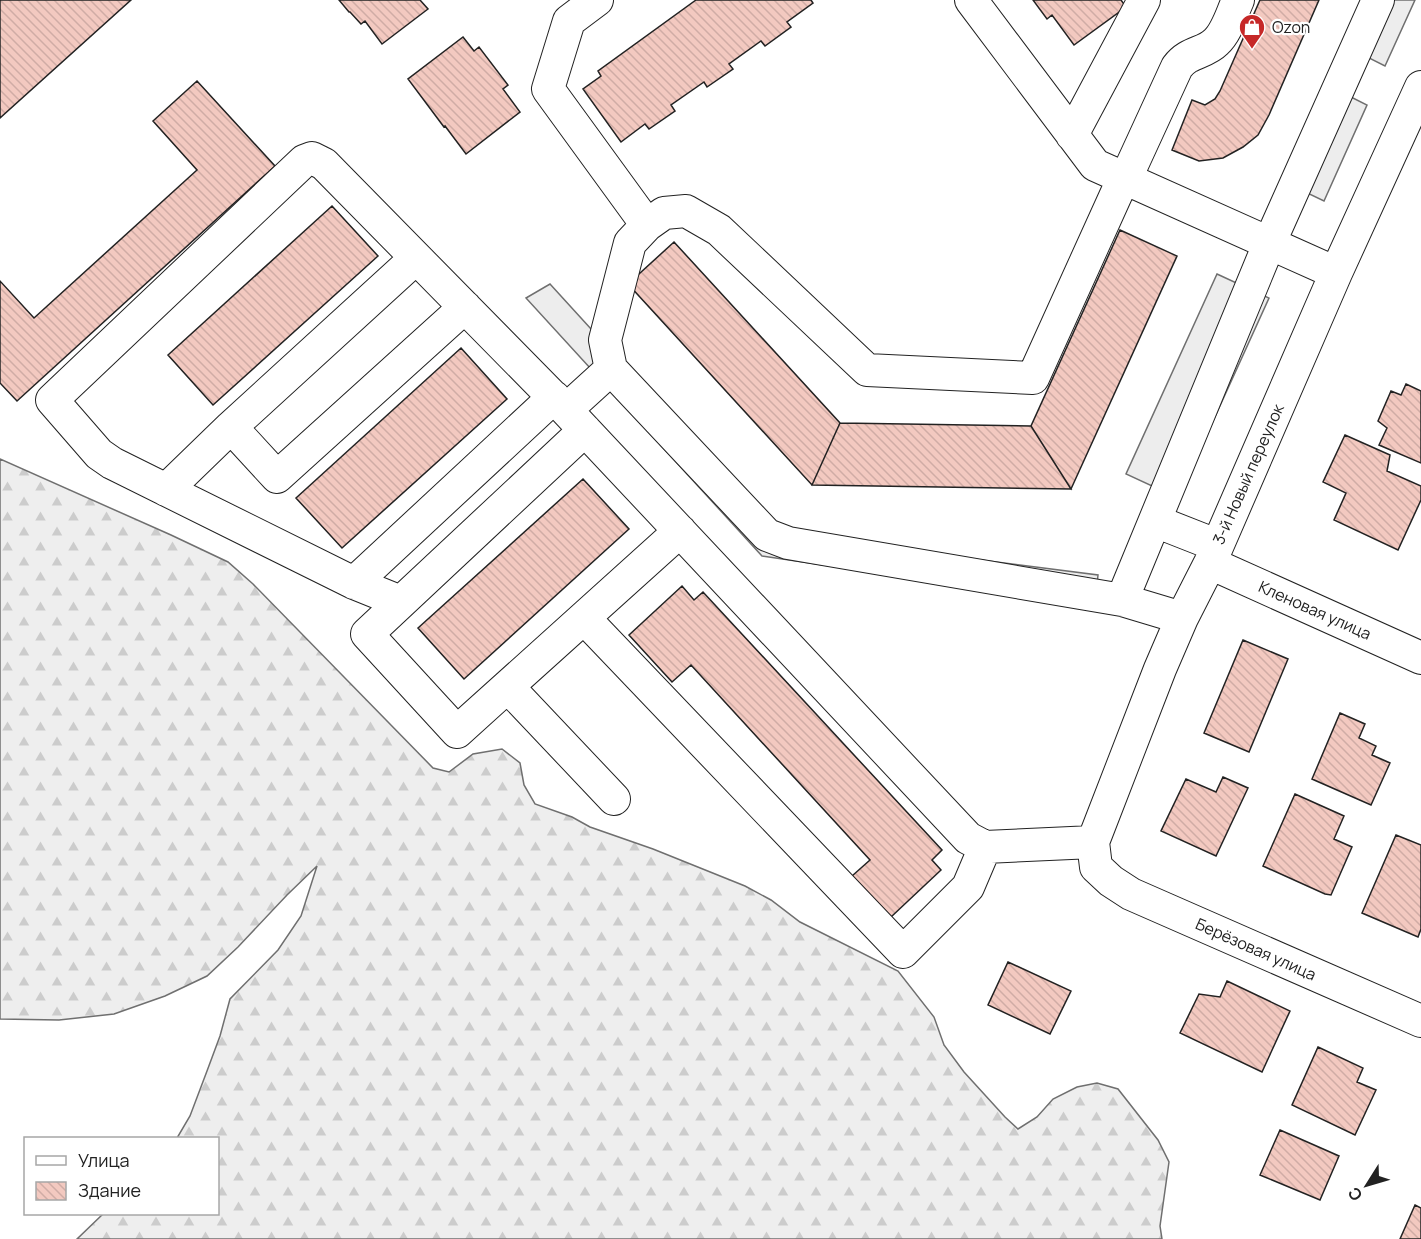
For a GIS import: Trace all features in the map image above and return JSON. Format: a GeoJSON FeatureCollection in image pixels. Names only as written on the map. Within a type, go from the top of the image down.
{"type":"FeatureCollection","features":[{"type":"Feature","properties":{"kind":"street"},"geometry":{"type":"LineString","coordinates":[[597,0],[569,21],[548,89],[647,225]]}},
{"type":"Feature","properties":{"kind":"street"},"geometry":{"type":"LineString","coordinates":[[970,0],[1095,165],[1336,273]]}},
{"type":"Feature","properties":{"kind":"street"},"geometry":{"type":"LineString","coordinates":[[1072,135],[1144,0]]}},
{"type":"Feature","properties":{"kind":"street"},"geometry":{"type":"LineString","coordinates":[[1182,618],[1122,600],[788,543],[767,535],[611,369],[605,340],[630,243],[647,225],[663,213],[686,211],[719,230],[867,370],[1032,378],[1177,67],[1182,60],[1216,42],[1224,32],[1239,0]]}},
{"type":"Feature","properties":{"kind":"street"},"geometry":{"type":"LineString","coordinates":[[1122,600],[1269,244],[1378,0]]}},
{"type":"Feature","properties":{"kind":"street","name":"3-й Новый переулок"},"geometry":{"type":"LineString","coordinates":[[1094,855],[1160,669],[1421,87]]}},
{"type":"Feature","properties":{"kind":"street"},"geometry":{"type":"LineString","coordinates":[[401,602],[354,583],[112,463],[99,454],[52,400],[304,161],[312,158],[324,164],[568,412],[968,838],[986,847],[1094,855]]}},
{"type":"Feature","properties":{"kind":"street"},"geometry":{"type":"LineString","coordinates":[[166,490],[416,258]]}},
{"type":"Feature","properties":{"kind":"street"},"geometry":{"type":"LineString","coordinates":[[231,428],[277,477],[465,307]]}},
{"type":"Feature","properties":{"kind":"street"},"geometry":{"type":"LineString","coordinates":[[611,369],[568,412],[401,602],[367,634],[457,732],[680,531]]}},
{"type":"Feature","properties":{"kind":"street"},"geometry":{"type":"LineString","coordinates":[[354,583],[568,412]]}},
{"type":"Feature","properties":{"kind":"street","name":"Кленовая улица"},"geometry":{"type":"LineString","coordinates":[[1155,521],[1213,554],[1421,658]]}},
{"type":"Feature","properties":{"kind":"street"},"geometry":{"type":"LineString","coordinates":[[584,618],[903,952],[968,887],[986,847]]}},
{"type":"Feature","properties":{"kind":"street"},"geometry":{"type":"LineString","coordinates":[[508,687],[614,799]]}},
{"type":"Feature","properties":{"kind":"street","name":"Берёзовая улица"},"geometry":{"type":"LineString","coordinates":[[1094,855],[1111,881],[1131,894],[1421,1021]]}},
{"type":"Feature","properties":{"kind":"green space"},"geometry":{"type":"Polygon","coordinates":[[[0,459],[228,562],[253,584],[433,768],[449,772],[473,754],[502,749],[520,763],[524,785],[535,804],[745,886],[771,900],[800,922],[898,971],[934,1017],[944,1045],[964,1072],[1018,1129],[1037,1117],[1053,1099],[1077,1087],[1097,1083],[1118,1089],[1158,1140],[1169,1162],[1160,1226],[1162,1239],[77,1239],[102,1215],[219,1215],[219,1137],[178,1137],[190,1116],[220,1036],[230,999],[278,950],[301,916],[317,866],[207,976],[165,996],[114,1014],[59,1020],[0,1019],[0,459]]]}},
{"type":"Feature","properties":{"kind":"shaded area"},"geometry":{"type":"Polygon","coordinates":[[[1390,0],[1415,0],[1385,66],[1365,56],[1390,0]]]}},
{"type":"Feature","properties":{"kind":"shaded area"},"geometry":{"type":"Polygon","coordinates":[[[1347,95],[1367,105],[1324,201],[1303,191],[1347,95]]]}},
{"type":"Feature","properties":{"kind":"shaded area"},"geometry":{"type":"Polygon","coordinates":[[[1217,274],[1269,298],[1178,498],[1126,474],[1217,274]]]}},
{"type":"Feature","properties":{"kind":"shaded area"},"geometry":{"type":"Polygon","coordinates":[[[550,284],[778,534],[1098,575],[1095,605],[762,556],[526,298],[550,284]]]}},
{"type":"Feature","properties":{"kind":"building"},"geometry":{"type":"Polygon","coordinates":[[[0,0],[131,0],[0,118],[0,0]]]}},
{"type":"Feature","properties":{"kind":"building"},"geometry":{"type":"Polygon","coordinates":[[[339,0],[420,0],[428,9],[382,44],[365,21],[361,24],[339,0]]]}},
{"type":"Feature","properties":{"kind":"building"},"geometry":{"type":"Polygon","coordinates":[[[696,0],[811,0],[813,3],[787,22],[791,27],[765,46],[761,41],[729,64],[733,69],[707,87],[704,82],[671,105],[675,111],[649,129],[645,124],[621,142],[583,89],[601,76],[598,71],[696,0]]]}},
{"type":"Feature","properties":{"kind":"building"},"geometry":{"type":"Polygon","coordinates":[[[1033,0],[1121,0],[1126,7],[1074,45],[1052,15],[1047,19],[1033,0]]]}},
{"type":"Feature","properties":{"kind":"building"},"geometry":{"type":"Polygon","coordinates":[[[1260,0],[1319,0],[1258,135],[1223,158],[1199,161],[1172,150],[1192,100],[1205,105],[1215,99],[1220,91],[1260,0]]]}},
{"type":"Feature","properties":{"kind":"building"},"geometry":{"type":"Polygon","coordinates":[[[463,37],[474,51],[479,47],[508,85],[503,89],[520,112],[466,154],[408,79],[463,37]]]}},
{"type":"Feature","properties":{"kind":"building"},"geometry":{"type":"Polygon","coordinates":[[[197,81],[275,166],[17,401],[0,383],[0,281],[34,318],[197,170],[153,121],[197,81]]]}},
{"type":"Feature","properties":{"kind":"building"},"geometry":{"type":"Polygon","coordinates":[[[332,206],[378,256],[213,405],[168,355],[332,206]]]}},
{"type":"Feature","properties":{"kind":"building"},"geometry":{"type":"Polygon","coordinates":[[[1120,230],[1177,256],[1071,489],[1031,426],[1120,230]]]}},
{"type":"Feature","properties":{"kind":"building"},"geometry":{"type":"Polygon","coordinates":[[[674,242],[840,423],[812,485],[628,284],[674,242]]]}},
{"type":"Feature","properties":{"kind":"building"},"geometry":{"type":"Polygon","coordinates":[[[461,348],[507,399],[342,548],[296,498],[461,348]]]}},
{"type":"Feature","properties":{"kind":"building"},"geometry":{"type":"Polygon","coordinates":[[[1406,384],[1421,391],[1421,463],[1379,445],[1387,428],[1378,421],[1391,391],[1401,395],[1406,384]]]}},
{"type":"Feature","properties":{"kind":"building"},"geometry":{"type":"Polygon","coordinates":[[[840,423],[1031,426],[1071,489],[812,485],[840,423]]]}},
{"type":"Feature","properties":{"kind":"building"},"geometry":{"type":"Polygon","coordinates":[[[1345,435],[1390,455],[1387,471],[1421,486],[1421,500],[1398,550],[1334,520],[1346,493],[1323,482],[1345,435]]]}},
{"type":"Feature","properties":{"kind":"building"},"geometry":{"type":"Polygon","coordinates":[[[583,479],[629,529],[464,679],[418,628],[583,479]]]}},
{"type":"Feature","properties":{"kind":"building"},"geometry":{"type":"Polygon","coordinates":[[[682,586],[694,600],[703,592],[942,850],[932,860],[941,870],[891,917],[852,876],[870,860],[691,665],[672,682],[629,635],[682,586]]]}},
{"type":"Feature","properties":{"kind":"building"},"geometry":{"type":"Polygon","coordinates":[[[1243,640],[1288,659],[1249,752],[1204,733],[1243,640]]]}},
{"type":"Feature","properties":{"kind":"building"},"geometry":{"type":"Polygon","coordinates":[[[1340,713],[1365,724],[1359,738],[1376,746],[1372,755],[1390,763],[1371,805],[1312,779],[1340,713]]]}},
{"type":"Feature","properties":{"kind":"building"},"geometry":{"type":"Polygon","coordinates":[[[1223,777],[1248,788],[1216,856],[1161,831],[1186,779],[1216,792],[1223,777]]]}},
{"type":"Feature","properties":{"kind":"building"},"geometry":{"type":"Polygon","coordinates":[[[1295,794],[1344,816],[1334,839],[1352,847],[1331,895],[1263,866],[1295,794]]]}},
{"type":"Feature","properties":{"kind":"building"},"geometry":{"type":"Polygon","coordinates":[[[1396,835],[1421,845],[1421,929],[1418,937],[1362,913],[1396,835]]]}},
{"type":"Feature","properties":{"kind":"building"},"geometry":{"type":"Polygon","coordinates":[[[1008,962],[1071,991],[1050,1034],[988,1005],[1008,962]]]}},
{"type":"Feature","properties":{"kind":"building"},"geometry":{"type":"Polygon","coordinates":[[[1227,981],[1290,1011],[1262,1072],[1180,1033],[1199,994],[1220,997],[1227,981]]]}},
{"type":"Feature","properties":{"kind":"building"},"geometry":{"type":"Polygon","coordinates":[[[1318,1047],[1363,1068],[1357,1082],[1376,1090],[1355,1135],[1292,1105],[1318,1047]]]}},
{"type":"Feature","properties":{"kind":"building"},"geometry":{"type":"Polygon","coordinates":[[[1280,1130],[1339,1156],[1320,1200],[1260,1175],[1280,1130]]]}},
{"type":"Feature","properties":{"kind":"building"},"geometry":{"type":"Polygon","coordinates":[[[1415,1205],[1421,1208],[1421,1239],[1400,1239],[1415,1205]]]}},
{"type":"Feature","properties":{"kind":"place","name":"Ozon"},"geometry":{"type":"Point","coordinates":[1252,50]}}]}
